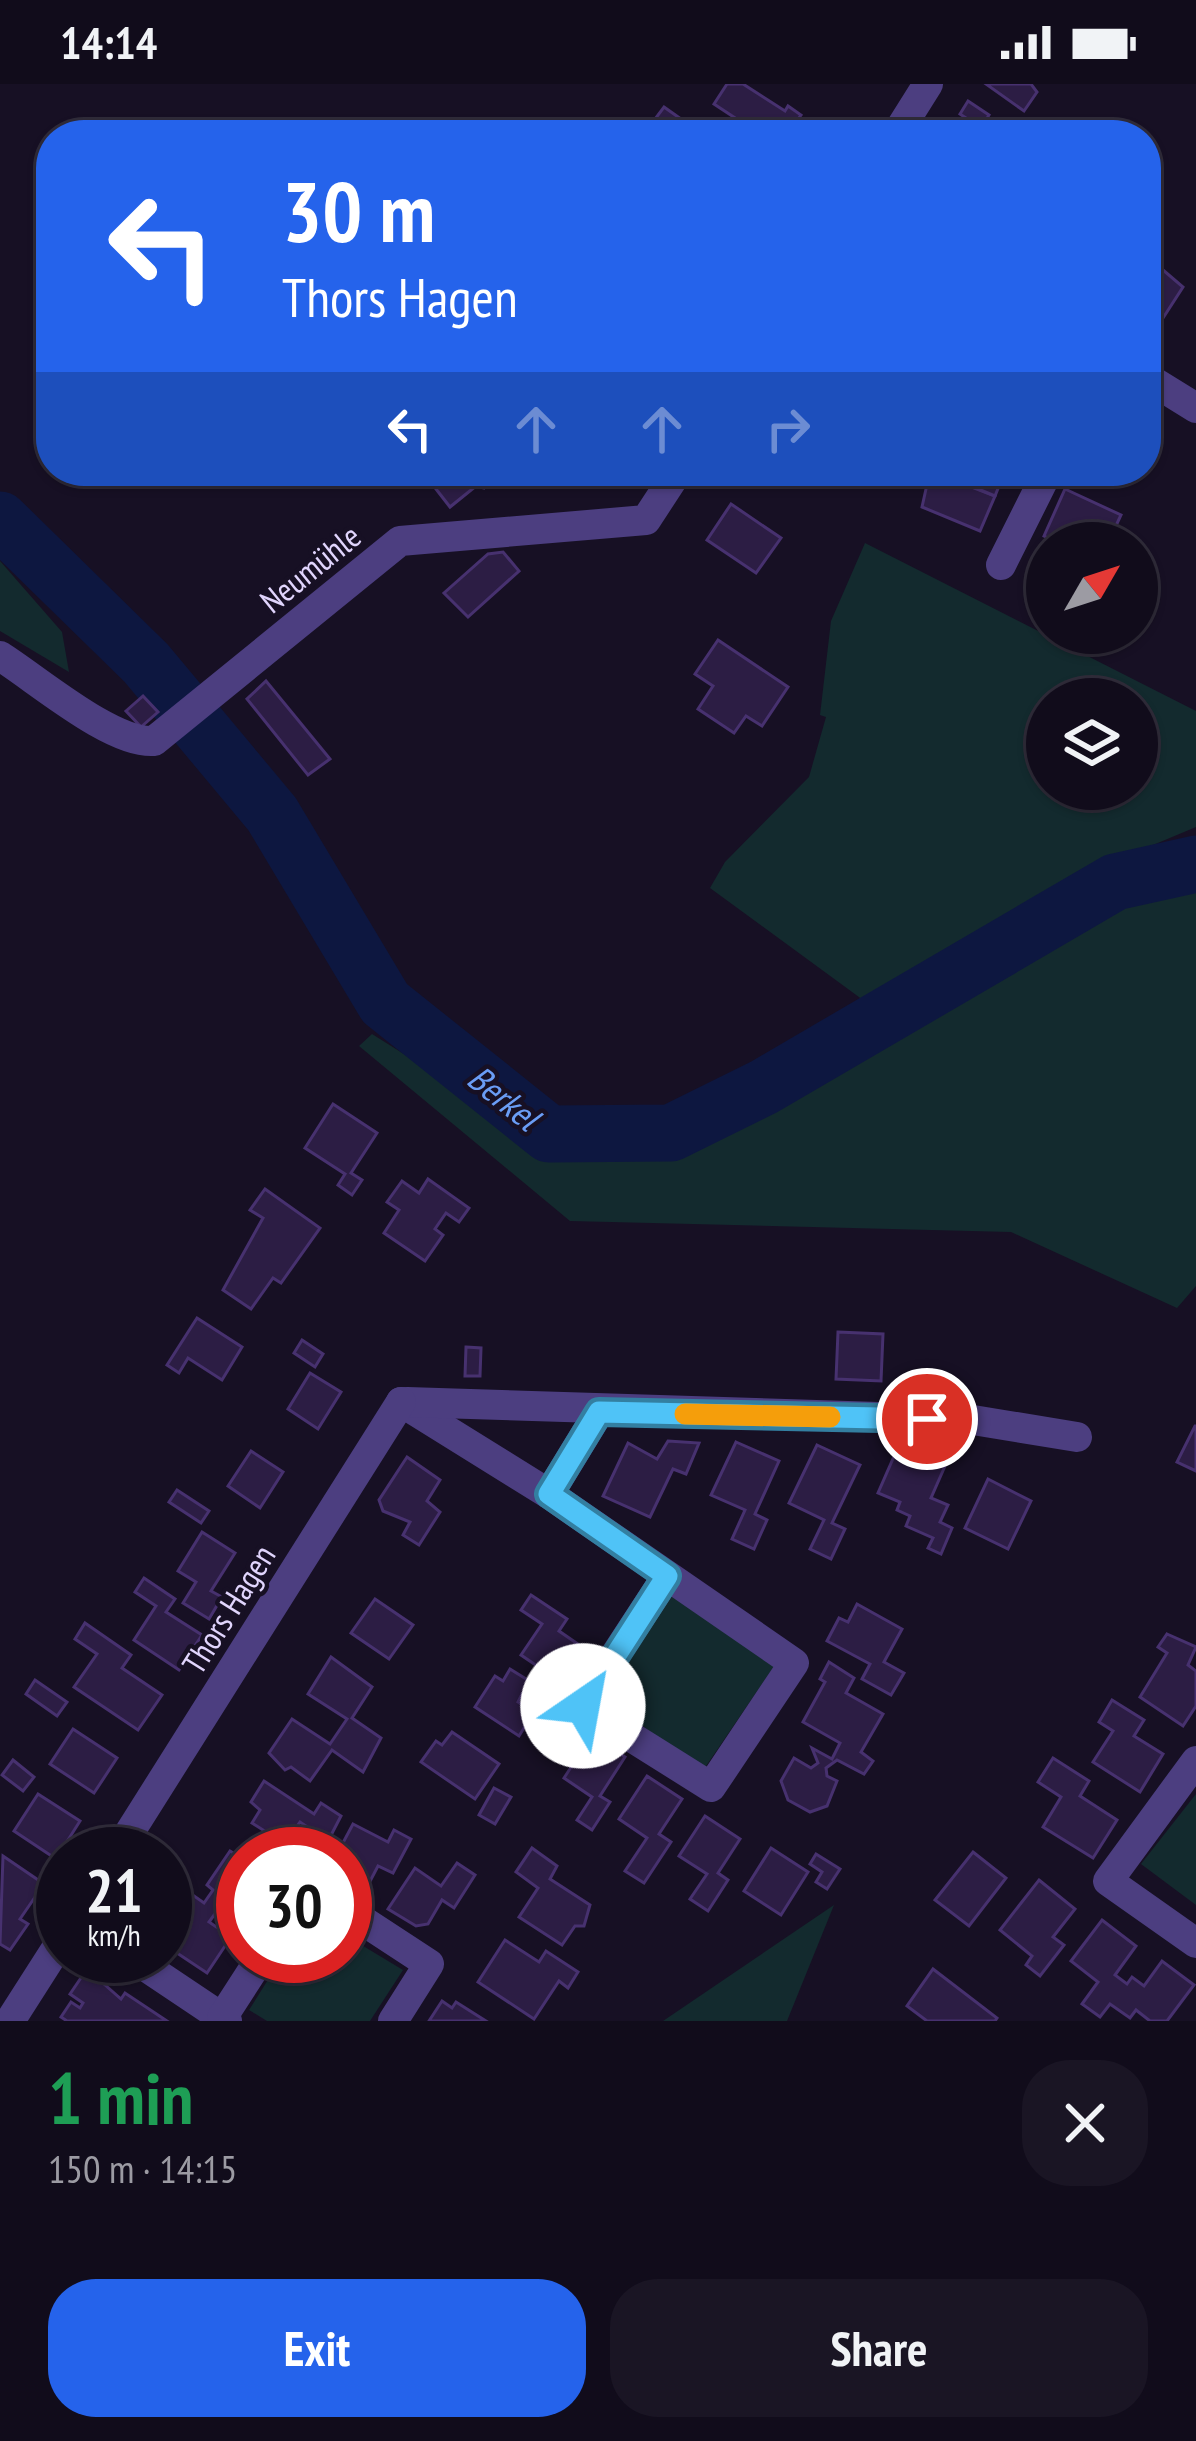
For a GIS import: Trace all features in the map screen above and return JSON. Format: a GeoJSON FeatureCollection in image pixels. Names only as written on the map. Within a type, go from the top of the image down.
{"type":"FeatureCollection","features":[{"type":"Feature","properties":{"kind":"street"},"geometry":{"type":"LineString","coordinates":[[905,120],[928,84]]}},
{"type":"Feature","properties":{"kind":"street"},"geometry":{"type":"LineString","coordinates":[[1161,386],[1196,408]]}},
{"type":"Feature","properties":{"kind":"street","name":"Neumühle"},"geometry":{"type":"LineString","coordinates":[[0,656],[135,742],[166,734],[400,541],[646,520],[668,486]]}},
{"type":"Feature","properties":{"kind":"street"},"geometry":{"type":"LineString","coordinates":[[1000,566],[1040,486]]}},
{"type":"Feature","properties":{"kind":"street"},"geometry":{"type":"LineString","coordinates":[[400,1402],[599,1412],[974,1420],[1076,1437]]}},
{"type":"Feature","properties":{"kind":"street"},"geometry":{"type":"LineString","coordinates":[[400,1402],[549,1494],[794,1663],[711,1786],[583,1706],[667,1576]]}},
{"type":"Feature","properties":{"kind":"street","name":"Thors Hagen"},"geometry":{"type":"LineString","coordinates":[[133,1827],[400,1402]]}},
{"type":"Feature","properties":{"kind":"street"},"geometry":{"type":"LineString","coordinates":[[549,1494],[599,1412]]}},
{"type":"Feature","properties":{"kind":"street"},"geometry":{"type":"LineString","coordinates":[[1196,1763],[1108,1881],[1196,1943]]}},
{"type":"Feature","properties":{"kind":"street"},"geometry":{"type":"LineString","coordinates":[[372,1927],[429,1964],[393,2021]]}},
{"type":"Feature","properties":{"kind":"street"},"geometry":{"type":"LineString","coordinates":[[10,2021],[36,1980]]}},
{"type":"Feature","properties":{"kind":"street"},"geometry":{"type":"LineString","coordinates":[[170,1983],[225,2020],[246,1983]]}},
{"type":"Feature","properties":{"kind":"green space"},"geometry":{"type":"Polygon","coordinates":[[[865,543],[1026,625],[1026,654],[1084,654],[1131,678],[1026,678],[1026,810],[1158,810],[1158,692],[1196,711],[1196,827],[1079,876],[863,1000],[710,888],[725,862],[809,777],[826,717],[820,715],[831,621],[865,543]]]}},
{"type":"Feature","properties":{"kind":"green space"},"geometry":{"type":"Polygon","coordinates":[[[0,561],[62,632],[69,672],[0,631],[0,561]]]}},
{"type":"Feature","properties":{"kind":"green space"},"geometry":{"type":"Polygon","coordinates":[[[1196,875],[1196,1286],[1177,1308],[1011,1232],[570,1221],[359,1046],[372,1034],[544,1142],[682,1142],[1117,895],[1196,875]]]}},
{"type":"Feature","properties":{"kind":"green space"},"geometry":{"type":"Polygon","coordinates":[[[672,1593],[775,1665],[702,1772],[607,1698],[672,1593]]]}},
{"type":"Feature","properties":{"kind":"green space"},"geometry":{"type":"Polygon","coordinates":[[[1196,1794],[1196,1905],[1141,1864],[1196,1794]]]}},
{"type":"Feature","properties":{"kind":"green space"},"geometry":{"type":"Polygon","coordinates":[[[834,1905],[787,2021],[663,2021],[834,1905]]]}},
{"type":"Feature","properties":{"kind":"green space"},"geometry":{"type":"Polygon","coordinates":[[[372,1951],[403,1970],[370,2021],[267,2021],[249,2010],[266,1983],[372,1983],[372,1951]]]}},
{"type":"Feature","properties":{"kind":"building"},"geometry":{"type":"Polygon","coordinates":[[[727,84],[743,84],[785,111],[788,106],[801,115],[797,120],[738,120],[714,104],[727,84]]]}},
{"type":"Feature","properties":{"kind":"building"},"geometry":{"type":"Polygon","coordinates":[[[986,84],[1031,84],[1037,92],[1024,111],[986,84]]]}},
{"type":"Feature","properties":{"kind":"building"},"geometry":{"type":"Polygon","coordinates":[[[968,101],[989,115],[986,120],[969,120],[960,114],[968,101]]]}},
{"type":"Feature","properties":{"kind":"building"},"geometry":{"type":"Polygon","coordinates":[[[664,107],[682,120],[654,120],[664,107]]]}},
{"type":"Feature","properties":{"kind":"building"},"geometry":{"type":"Polygon","coordinates":[[[1161,268],[1183,287],[1161,321],[1161,268]]]}},
{"type":"Feature","properties":{"kind":"building"},"geometry":{"type":"Polygon","coordinates":[[[434,486],[476,486],[450,507],[434,486]]]}},
{"type":"Feature","properties":{"kind":"building"},"geometry":{"type":"Polygon","coordinates":[[[927,486],[969,486],[995,496],[980,531],[922,507],[927,486]]]}},
{"type":"Feature","properties":{"kind":"building"},"geometry":{"type":"Polygon","coordinates":[[[971,486],[999,486],[995,496],[971,486]]]}},
{"type":"Feature","properties":{"kind":"building"},"geometry":{"type":"Polygon","coordinates":[[[1065,489],[1121,515],[1118,522],[1050,522],[1065,489]]]}},
{"type":"Feature","properties":{"kind":"building"},"geometry":{"type":"Polygon","coordinates":[[[731,504],[781,538],[756,573],[707,540],[731,504]]]}},
{"type":"Feature","properties":{"kind":"building"},"geometry":{"type":"Polygon","coordinates":[[[503,552],[519,571],[468,617],[444,593],[488,554],[503,552]]]}},
{"type":"Feature","properties":{"kind":"building"},"geometry":{"type":"Polygon","coordinates":[[[718,640],[788,687],[762,726],[746,716],[734,733],[698,709],[713,686],[695,674],[718,640]]]}},
{"type":"Feature","properties":{"kind":"building"},"geometry":{"type":"Polygon","coordinates":[[[266,681],[330,759],[308,775],[247,699],[266,681]]]}},
{"type":"Feature","properties":{"kind":"building"},"geometry":{"type":"Polygon","coordinates":[[[143,696],[158,712],[141,727],[126,711],[143,696]]]}},
{"type":"Feature","properties":{"kind":"building"},"geometry":{"type":"Polygon","coordinates":[[[333,1104],[377,1133],[351,1173],[362,1180],[352,1195],[338,1185],[345,1174],[305,1148],[333,1104]]]}},
{"type":"Feature","properties":{"kind":"building"},"geometry":{"type":"Polygon","coordinates":[[[428,1179],[469,1208],[459,1222],[446,1213],[435,1229],[443,1235],[425,1261],[384,1233],[399,1210],[387,1202],[402,1181],[419,1193],[428,1179]]]}},
{"type":"Feature","properties":{"kind":"building"},"geometry":{"type":"Polygon","coordinates":[[[265,1189],[320,1228],[281,1283],[273,1278],[251,1309],[223,1290],[263,1218],[250,1210],[265,1189]]]}},
{"type":"Feature","properties":{"kind":"building"},"geometry":{"type":"Polygon","coordinates":[[[197,1318],[242,1347],[222,1380],[188,1358],[179,1373],[167,1365],[197,1318]]]}},
{"type":"Feature","properties":{"kind":"building"},"geometry":{"type":"Polygon","coordinates":[[[838,1332],[883,1334],[881,1381],[836,1379],[838,1332]]]}},
{"type":"Feature","properties":{"kind":"building"},"geometry":{"type":"Polygon","coordinates":[[[302,1340],[323,1354],[315,1367],[294,1353],[302,1340]]]}},
{"type":"Feature","properties":{"kind":"building"},"geometry":{"type":"Polygon","coordinates":[[[466,1347],[481,1348],[480,1376],[465,1376],[466,1347]]]}},
{"type":"Feature","properties":{"kind":"building"},"geometry":{"type":"Polygon","coordinates":[[[310,1373],[341,1392],[318,1429],[288,1409],[310,1373]]]}},
{"type":"Feature","properties":{"kind":"building"},"geometry":{"type":"Polygon","coordinates":[[[1196,1426],[1196,1471],[1177,1462],[1196,1426]]]}},
{"type":"Feature","properties":{"kind":"building"},"geometry":{"type":"Polygon","coordinates":[[[668,1441],[699,1443],[686,1474],[673,1469],[650,1517],[603,1496],[628,1443],[657,1459],[668,1441]]]}},
{"type":"Feature","properties":{"kind":"building"},"geometry":{"type":"Polygon","coordinates":[[[736,1442],[779,1461],[755,1514],[767,1520],[754,1549],[732,1539],[745,1510],[711,1495],[736,1442]]]}},
{"type":"Feature","properties":{"kind":"building"},"geometry":{"type":"Polygon","coordinates":[[[817,1445],[860,1465],[832,1523],[845,1529],[831,1559],[810,1549],[824,1520],[789,1503],[817,1445]]]}},
{"type":"Feature","properties":{"kind":"building"},"geometry":{"type":"Polygon","coordinates":[[[899,1445],[945,1466],[931,1498],[948,1505],[940,1522],[952,1528],[941,1554],[928,1548],[933,1538],[906,1526],[910,1516],[897,1510],[900,1502],[878,1493],[899,1445]]]}},
{"type":"Feature","properties":{"kind":"building"},"geometry":{"type":"Polygon","coordinates":[[[251,1451],[283,1472],[260,1508],[228,1486],[251,1451]]]}},
{"type":"Feature","properties":{"kind":"building"},"geometry":{"type":"Polygon","coordinates":[[[407,1457],[440,1480],[427,1501],[440,1512],[419,1545],[403,1535],[410,1522],[383,1511],[379,1500],[407,1457]]]}},
{"type":"Feature","properties":{"kind":"building"},"geometry":{"type":"Polygon","coordinates":[[[988,1479],[1031,1501],[1008,1549],[965,1528],[988,1479]]]}},
{"type":"Feature","properties":{"kind":"building"},"geometry":{"type":"Polygon","coordinates":[[[177,1490],[209,1511],[201,1523],[169,1502],[177,1490]]]}},
{"type":"Feature","properties":{"kind":"building"},"geometry":{"type":"Polygon","coordinates":[[[202,1532],[235,1553],[211,1591],[222,1597],[209,1619],[183,1603],[196,1582],[178,1571],[202,1532]]]}},
{"type":"Feature","properties":{"kind":"building"},"geometry":{"type":"Polygon","coordinates":[[[144,1578],[175,1599],[166,1612],[202,1635],[179,1670],[134,1640],[156,1606],[135,1592],[144,1578]]]}},
{"type":"Feature","properties":{"kind":"building"},"geometry":{"type":"Polygon","coordinates":[[[531,1595],[567,1619],[559,1631],[585,1649],[562,1683],[521,1655],[542,1624],[521,1610],[531,1595]]]}},
{"type":"Feature","properties":{"kind":"building"},"geometry":{"type":"Polygon","coordinates":[[[375,1599],[413,1625],[389,1659],[351,1633],[375,1599]]]}},
{"type":"Feature","properties":{"kind":"building"},"geometry":{"type":"Polygon","coordinates":[[[857,1604],[902,1629],[884,1662],[904,1673],[891,1695],[862,1679],[870,1664],[827,1641],[839,1618],[848,1622],[857,1604]]]}},
{"type":"Feature","properties":{"kind":"building"},"geometry":{"type":"Polygon","coordinates":[[[85,1623],[131,1655],[122,1668],[162,1695],[138,1730],[74,1687],[97,1654],[75,1639],[85,1623]]]}},
{"type":"Feature","properties":{"kind":"building"},"geometry":{"type":"Polygon","coordinates":[[[1167,1634],[1196,1647],[1188,1665],[1196,1671],[1196,1706],[1183,1726],[1140,1697],[1167,1653],[1158,1647],[1167,1634]]]}},
{"type":"Feature","properties":{"kind":"building"},"geometry":{"type":"Polygon","coordinates":[[[331,1657],[372,1687],[352,1718],[381,1738],[363,1772],[332,1750],[310,1781],[291,1767],[285,1770],[269,1753],[292,1719],[330,1744],[347,1719],[308,1694],[331,1657]]]}},
{"type":"Feature","properties":{"kind":"building"},"geometry":{"type":"Polygon","coordinates":[[[829,1662],[854,1678],[846,1693],[883,1714],[861,1752],[873,1761],[864,1774],[837,1760],[826,1768],[827,1776],[837,1781],[827,1806],[810,1812],[788,1800],[781,1781],[794,1758],[811,1768],[818,1763],[812,1748],[832,1759],[840,1743],[803,1722],[825,1682],[820,1679],[829,1662]]]}},
{"type":"Feature","properties":{"kind":"building"},"geometry":{"type":"Polygon","coordinates":[[[510,1669],[539,1687],[531,1699],[522,1694],[518,1702],[534,1712],[519,1736],[475,1707],[495,1676],[503,1681],[510,1669]]]}},
{"type":"Feature","properties":{"kind":"building"},"geometry":{"type":"Polygon","coordinates":[[[35,1680],[67,1702],[57,1716],[26,1694],[35,1680]]]}},
{"type":"Feature","properties":{"kind":"building"},"geometry":{"type":"Polygon","coordinates":[[[1112,1700],[1144,1720],[1134,1736],[1163,1754],[1140,1792],[1093,1762],[1113,1731],[1099,1722],[1112,1700]]]}},
{"type":"Feature","properties":{"kind":"building"},"geometry":{"type":"Polygon","coordinates":[[[73,1729],[117,1758],[94,1793],[50,1764],[73,1729]]]}},
{"type":"Feature","properties":{"kind":"building"},"geometry":{"type":"Polygon","coordinates":[[[452,1732],[499,1764],[475,1799],[421,1762],[436,1741],[442,1745],[452,1732]]]}},
{"type":"Feature","properties":{"kind":"building"},"geometry":{"type":"Polygon","coordinates":[[[592,1735],[625,1757],[600,1796],[610,1802],[592,1830],[577,1820],[592,1797],[564,1778],[592,1735]]]}},
{"type":"Feature","properties":{"kind":"building"},"geometry":{"type":"Polygon","coordinates":[[[1053,1758],[1089,1781],[1080,1796],[1117,1820],[1093,1858],[1043,1827],[1061,1797],[1038,1782],[1053,1758]]]}},
{"type":"Feature","properties":{"kind":"building"},"geometry":{"type":"Polygon","coordinates":[[[13,1760],[34,1777],[23,1791],[2,1775],[13,1760]]]}},
{"type":"Feature","properties":{"kind":"building"},"geometry":{"type":"Polygon","coordinates":[[[647,1776],[682,1799],[659,1834],[671,1842],[644,1883],[625,1871],[647,1838],[619,1819],[647,1776]]]}},
{"type":"Feature","properties":{"kind":"building"},"geometry":{"type":"Polygon","coordinates":[[[264,1781],[314,1814],[321,1803],[341,1816],[335,1827],[307,1827],[300,1822],[296,1827],[258,1827],[252,1823],[260,1810],[251,1802],[264,1781]]]}},
{"type":"Feature","properties":{"kind":"building"},"geometry":{"type":"Polygon","coordinates":[[[494,1788],[511,1797],[495,1824],[479,1815],[494,1788]]]}},
{"type":"Feature","properties":{"kind":"building"},"geometry":{"type":"Polygon","coordinates":[[[38,1794],[80,1821],[76,1827],[36,1827],[36,1846],[14,1831],[38,1794]]]}},
{"type":"Feature","properties":{"kind":"building"},"geometry":{"type":"Polygon","coordinates":[[[705,1816],[740,1839],[718,1873],[728,1880],[708,1911],[690,1899],[707,1874],[679,1856],[705,1816]]]}},
{"type":"Feature","properties":{"kind":"building"},"geometry":{"type":"Polygon","coordinates":[[[394,1830],[411,1839],[393,1873],[378,1866],[372,1878],[372,1834],[388,1842],[394,1830]]]}},
{"type":"Feature","properties":{"kind":"building"},"geometry":{"type":"Polygon","coordinates":[[[532,1848],[557,1866],[550,1879],[590,1905],[584,1926],[575,1926],[562,1945],[519,1917],[538,1888],[516,1872],[532,1848]]]}},
{"type":"Feature","properties":{"kind":"building"},"geometry":{"type":"Polygon","coordinates":[[[771,1848],[808,1872],[781,1915],[744,1891],[771,1848]]]}},
{"type":"Feature","properties":{"kind":"building"},"geometry":{"type":"Polygon","coordinates":[[[973,1852],[1006,1878],[969,1926],[935,1900],[973,1852]]]}},
{"type":"Feature","properties":{"kind":"building"},"geometry":{"type":"Polygon","coordinates":[[[816,1854],[840,1869],[827,1889],[816,1882],[822,1872],[810,1864],[816,1854]]]}},
{"type":"Feature","properties":{"kind":"building"},"geometry":{"type":"Polygon","coordinates":[[[3,1856],[36,1879],[36,1896],[20,1919],[28,1924],[10,1950],[0,1944],[3,1856]]]}},
{"type":"Feature","properties":{"kind":"building"},"geometry":{"type":"Polygon","coordinates":[[[457,1863],[475,1875],[454,1908],[442,1900],[428,1924],[416,1926],[388,1909],[415,1868],[441,1886],[457,1863]]]}},
{"type":"Feature","properties":{"kind":"building"},"geometry":{"type":"Polygon","coordinates":[[[216,1872],[216,1912],[209,1922],[216,1927],[216,1960],[207,1973],[192,1963],[192,1894],[204,1903],[213,1890],[207,1885],[216,1872]]]}},
{"type":"Feature","properties":{"kind":"building"},"geometry":{"type":"Polygon","coordinates":[[[1039,1880],[1075,1909],[1053,1937],[1064,1945],[1040,1976],[1026,1965],[1032,1956],[1000,1930],[1039,1880]]]}},
{"type":"Feature","properties":{"kind":"building"},"geometry":{"type":"Polygon","coordinates":[[[1102,1920],[1136,1946],[1115,1975],[1127,1984],[1132,1977],[1144,1986],[1162,1961],[1194,1985],[1167,2021],[1150,2021],[1136,2010],[1130,2018],[1110,2004],[1100,2017],[1082,2004],[1098,1982],[1071,1961],[1102,1920]]]}},
{"type":"Feature","properties":{"kind":"building"},"geometry":{"type":"Polygon","coordinates":[[[505,1940],[539,1962],[546,1951],[578,1972],[568,1988],[559,1981],[534,2019],[478,1982],[505,1940]]]}},
{"type":"Feature","properties":{"kind":"building"},"geometry":{"type":"Polygon","coordinates":[[[933,1969],[995,2021],[927,2021],[907,2006],[933,1969]]]}},
{"type":"Feature","properties":{"kind":"building"},"geometry":{"type":"Polygon","coordinates":[[[77,1983],[103,1983],[121,1999],[125,1993],[167,2021],[67,2021],[61,2017],[71,2002],[80,2008],[83,2003],[70,1994],[77,1983]]]}},
{"type":"Feature","properties":{"kind":"building"},"geometry":{"type":"Polygon","coordinates":[[[442,2001],[452,2008],[456,2002],[486,2021],[429,2021],[442,2001]]]}},
{"type":"Feature","properties":{"kind":"waterway","name":"Berkel"},"geometry":{"type":"LineString","coordinates":[[0,520],[146,663],[272,814],[385,1003],[549,1134],[671,1133],[764,1087],[1115,882],[1196,864]]}},
{"type":"Feature","properties":{"kind":"slow traffic"},"geometry":{"type":"LineString","coordinates":[[685,1414],[830,1417]]}},
{"type":"Feature","properties":{"kind":"route"},"geometry":{"type":"LineString","coordinates":[[583,1706],[667,1576],[549,1494],[599,1412],[927,1419]]}}]}
